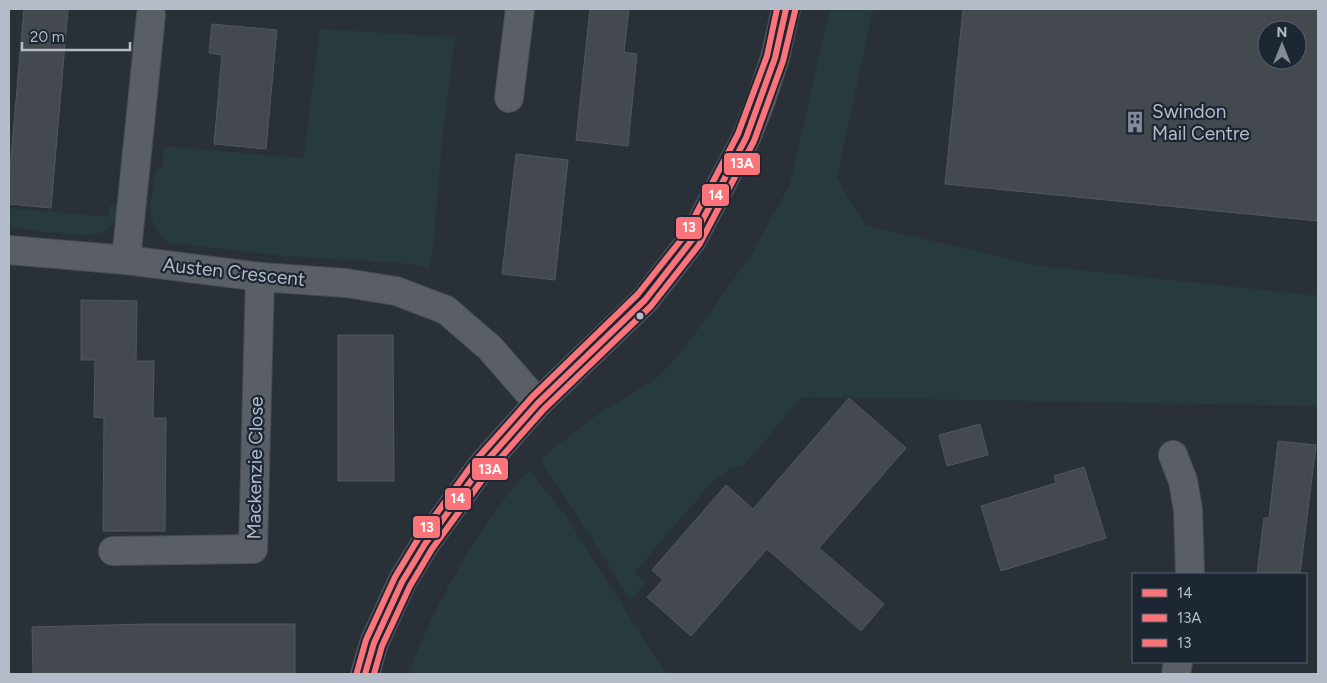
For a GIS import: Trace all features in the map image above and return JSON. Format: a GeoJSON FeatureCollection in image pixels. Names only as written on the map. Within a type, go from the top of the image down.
{"type":"FeatureCollection","features":[{"type":"Feature","properties":{"kind":"street"},"geometry":{"type":"LineString","coordinates":[[509,98],[520,9]]}},
{"type":"Feature","properties":{"kind":"street"},"geometry":{"type":"LineString","coordinates":[[365,674],[374,643],[402,582],[425,544],[481,467],[538,403],[645,300],[692,240],[746,138],[775,58],[786,9]]}},
{"type":"Feature","properties":{"kind":"street"},"geometry":{"type":"LineString","coordinates":[[126,260],[152,15]]}},
{"type":"Feature","properties":{"kind":"street","name":"Austen Crescent"},"geometry":{"type":"LineString","coordinates":[[9,250],[126,260],[260,277],[346,283],[396,291],[446,310],[490,348],[538,403]]}},
{"type":"Feature","properties":{"kind":"street","name":"Mackenzie Close"},"geometry":{"type":"LineString","coordinates":[[113,551],[253,549],[260,277]]}},
{"type":"Feature","properties":{"kind":"street"},"geometry":{"type":"LineString","coordinates":[[1173,456],[1183,481],[1188,510],[1190,573]]}},
{"type":"Feature","properties":{"kind":"green space"},"geometry":{"type":"Polygon","coordinates":[[[830,9],[873,9],[837,178],[865,225],[1035,265],[1318,296],[1318,406],[802,397],[745,464],[730,470],[712,482],[635,572],[646,582],[631,600],[541,461],[552,449],[601,412],[656,379],[681,353],[754,250],[790,184],[830,9]]]}},
{"type":"Feature","properties":{"kind":"green space"},"geometry":{"type":"Polygon","coordinates":[[[320,29],[455,37],[442,142],[433,250],[429,269],[411,264],[285,256],[170,243],[155,228],[152,219],[151,200],[156,169],[162,169],[164,146],[301,158],[304,155],[320,29]]]}},
{"type":"Feature","properties":{"kind":"green space"},"geometry":{"type":"Polygon","coordinates":[[[110,205],[122,207],[109,227],[103,232],[95,234],[43,232],[9,227],[9,208],[108,217],[110,205]]]}},
{"type":"Feature","properties":{"kind":"green space"},"geometry":{"type":"Polygon","coordinates":[[[530,471],[564,513],[666,674],[408,674],[436,609],[471,548],[516,484],[530,471]]]}},
{"type":"Feature","properties":{"kind":"building"},"geometry":{"type":"Polygon","coordinates":[[[24,9],[68,9],[51,208],[9,204],[9,180],[24,9]]]}},
{"type":"Feature","properties":{"kind":"building"},"geometry":{"type":"Polygon","coordinates":[[[590,9],[629,9],[624,52],[637,54],[628,146],[576,140],[590,9]]]}},
{"type":"Feature","properties":{"kind":"building","name":"Swindon Mail Centre"},"geometry":{"type":"Polygon","coordinates":[[[963,9],[1318,9],[1318,221],[945,184],[963,9]]]}},
{"type":"Feature","properties":{"kind":"building"},"geometry":{"type":"Polygon","coordinates":[[[212,24],[277,30],[266,149],[214,144],[222,55],[209,53],[212,24]]]}},
{"type":"Feature","properties":{"kind":"building"},"geometry":{"type":"Polygon","coordinates":[[[516,154],[568,160],[555,280],[502,274],[516,154]]]}},
{"type":"Feature","properties":{"kind":"building"},"geometry":{"type":"Polygon","coordinates":[[[81,300],[137,301],[136,361],[154,361],[153,418],[166,418],[165,531],[103,531],[104,418],[94,417],[95,360],[81,360],[81,300]]]}},
{"type":"Feature","properties":{"kind":"building"},"geometry":{"type":"Polygon","coordinates":[[[338,335],[393,335],[394,481],[338,481],[338,335]]]}},
{"type":"Feature","properties":{"kind":"building"},"geometry":{"type":"Polygon","coordinates":[[[849,398],[906,448],[819,548],[884,604],[861,631],[767,549],[691,636],[647,597],[663,580],[652,570],[726,485],[753,509],[849,398]]]}},
{"type":"Feature","properties":{"kind":"building"},"geometry":{"type":"Polygon","coordinates":[[[980,424],[988,455],[947,466],[939,435],[980,424]]]}},
{"type":"Feature","properties":{"kind":"building"},"geometry":{"type":"Polygon","coordinates":[[[1278,441],[1316,445],[1300,573],[1257,573],[1264,518],[1269,518],[1278,441]]]}},
{"type":"Feature","properties":{"kind":"building"},"geometry":{"type":"Polygon","coordinates":[[[1084,467],[1106,538],[1001,571],[981,506],[1056,483],[1054,476],[1084,467]]]}},
{"type":"Feature","properties":{"kind":"building"},"geometry":{"type":"Polygon","coordinates":[[[146,624],[295,624],[295,674],[33,674],[32,627],[146,624]]]}},
{"type":"Feature","properties":{"kind":"transit line","name":"13"},"geometry":{"type":"LineString","coordinates":[[357,672],[366,640],[395,577],[418,539],[474,462],[532,397],[638,294],[685,235],[738,134],[767,56],[777,9]]}},
{"type":"Feature","properties":{"kind":"transit line","name":"14"},"geometry":{"type":"LineString","coordinates":[[365,674],[374,643],[402,582],[425,544],[481,467],[538,403],[645,300],[692,240],[746,138],[775,58],[786,9]]}},
{"type":"Feature","properties":{"kind":"transit line","name":"13A"},"geometry":{"type":"LineString","coordinates":[[374,674],[382,646],[410,586],[432,549],[488,472],[544,409],[651,306],[699,245],[754,141],[783,61],[795,11]]}},
{"type":"Feature","properties":{"kind":"place","name":"Swindon Mail Centre"},"geometry":{"type":"Point","coordinates":[1135,122]}}]}
